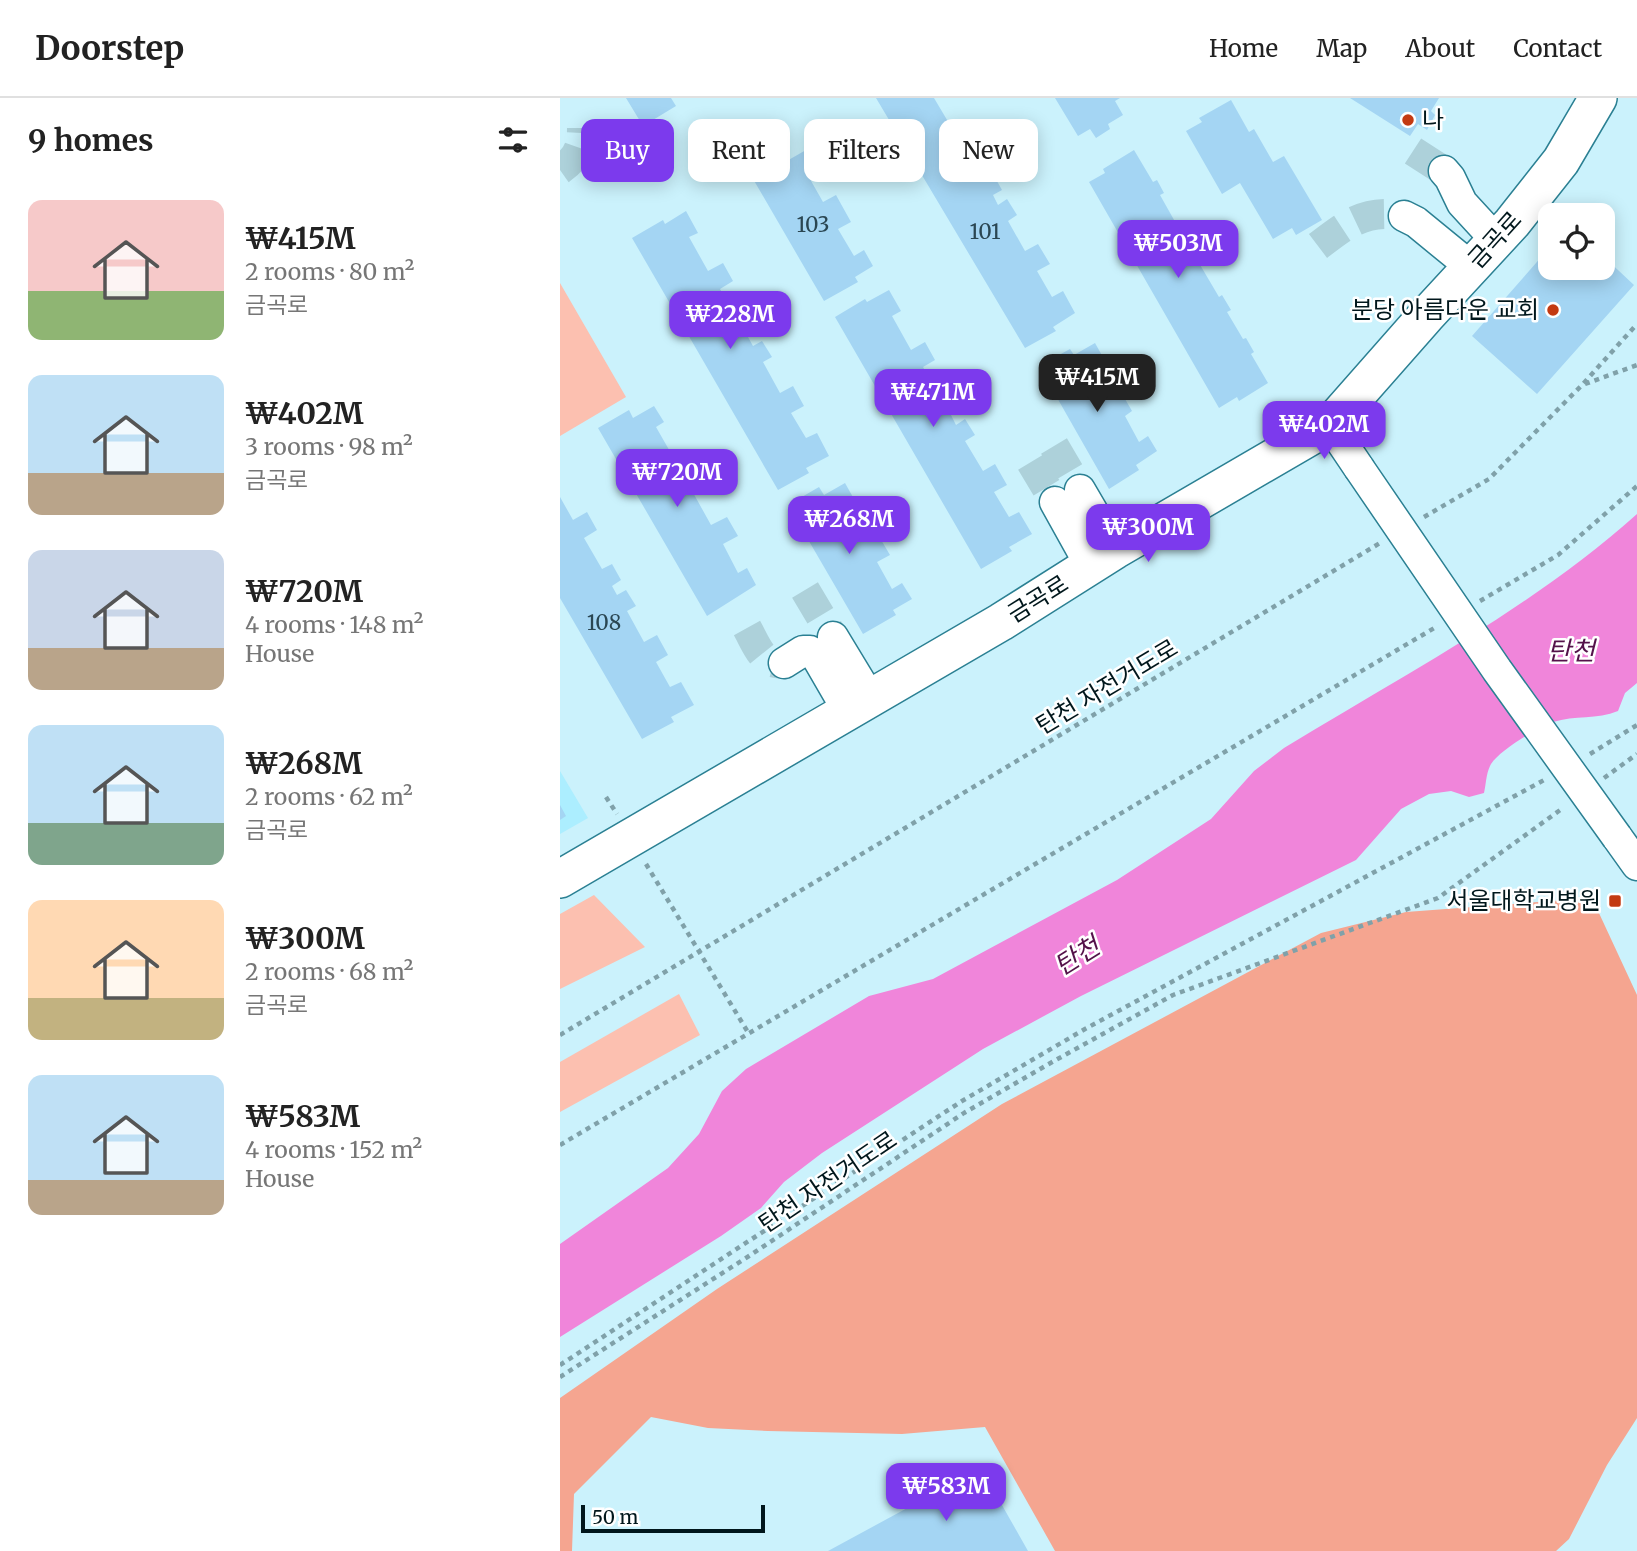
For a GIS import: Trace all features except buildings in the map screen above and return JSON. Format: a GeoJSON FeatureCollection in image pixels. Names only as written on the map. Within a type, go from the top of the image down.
{"type":"FeatureCollection","features":[{"type":"Feature","properties":{"kind":"main road","name":"금곡로"},"geometry":{"type":"LineString","coordinates":[[560,879],[1001,622],[1103,558],[1330,425],[1496,240],[1561,161],[1598,98]]}},
{"type":"Feature","properties":{"kind":"street"},"geometry":{"type":"LineString","coordinates":[[1444,171],[1455,186],[1462,203],[1496,240]]}},
{"type":"Feature","properties":{"kind":"street"},"geometry":{"type":"LineString","coordinates":[[1404,216],[1416,222],[1471,267]]}},
{"type":"Feature","properties":{"kind":"street"},"geometry":{"type":"LineString","coordinates":[[1330,425],[1497,670],[1637,865]]}},
{"type":"Feature","properties":{"kind":"street"},"geometry":{"type":"LineString","coordinates":[[1067,496],[1103,558]]}},
{"type":"Feature","properties":{"kind":"street"},"geometry":{"type":"LineString","coordinates":[[832,636],[859,704]]}},
{"type":"Feature","properties":{"kind":"street"},"geometry":{"type":"LineString","coordinates":[[784,663],[810,651],[859,704]]}},
{"type":"Feature","properties":{"kind":"path"},"geometry":{"type":"LineString","coordinates":[[1417,521],[1489,479],[1582,385],[1637,324]]}},
{"type":"Feature","properties":{"kind":"path"},"geometry":{"type":"LineString","coordinates":[[1582,385],[1637,365]]}},
{"type":"Feature","properties":{"kind":"path"},"geometry":{"type":"LineString","coordinates":[[1474,604],[1558,555],[1637,486]]}},
{"type":"Feature","properties":{"kind":"path","name":"탄천 자전거도로"},"geometry":{"type":"LineString","coordinates":[[560,1035],[1381,543]]}},
{"type":"Feature","properties":{"kind":"path"},"geometry":{"type":"LineString","coordinates":[[560,1146],[1438,625]]}},
{"type":"Feature","properties":{"kind":"path"},"geometry":{"type":"LineString","coordinates":[[1587,756],[1637,725]]}},
{"type":"Feature","properties":{"kind":"path"},"geometry":{"type":"LineString","coordinates":[[1593,786],[1637,754]]}},
{"type":"Feature","properties":{"kind":"path"},"geometry":{"type":"LineString","coordinates":[[560,1365],[962,1101],[1085,1029],[1552,775]]}},
{"type":"Feature","properties":{"kind":"path"},"geometry":{"type":"LineString","coordinates":[[606,797],[621,821]]}},
{"type":"Feature","properties":{"kind":"path","name":"탄천 자전거도로"},"geometry":{"type":"LineString","coordinates":[[560,1377],[964,1113],[1054,1061],[1173,995],[1438,898],[1571,802]]}},
{"type":"Feature","properties":{"kind":"path"},"geometry":{"type":"LineString","coordinates":[[642,856],[749,1034]]}},
{"type":"Feature","properties":{"kind":"shaded area"},"geometry":{"type":"Polygon","coordinates":[[[560,283],[626,397],[560,436],[560,283]]]}},
{"type":"Feature","properties":{"kind":"shaded area"},"geometry":{"type":"Polygon","coordinates":[[[560,771],[588,818],[560,834],[560,771]]]}},
{"type":"Feature","properties":{"kind":"shaded area"},"geometry":{"type":"Polygon","coordinates":[[[594,895],[645,947],[560,989],[560,914],[594,895]]]}},
{"type":"Feature","properties":{"kind":"shaded area"},"geometry":{"type":"Polygon","coordinates":[[[1592,898],[1637,995],[1637,1418],[1607,1465],[1569,1539],[1556,1551],[1055,1551],[985,1427],[902,1434],[768,1431],[708,1428],[651,1417],[574,1494],[572,1551],[560,1551],[560,1398],[717,1289],[1002,1104],[1321,933],[1406,912],[1592,898]]]}},
{"type":"Feature","properties":{"kind":"shaded area"},"geometry":{"type":"Polygon","coordinates":[[[679,994],[700,1035],[560,1112],[560,1062],[679,994]]]}},
{"type":"Feature","properties":{"kind":"water","name":"탄천"},"geometry":{"type":"Polygon","coordinates":[[[1637,514],[1637,683],[1625,693],[1618,711],[1602,716],[1561,720],[1538,729],[1494,760],[1488,772],[1484,793],[1469,797],[1451,791],[1429,794],[1401,809],[1356,860],[1081,996],[983,1049],[822,1153],[784,1182],[761,1208],[721,1236],[560,1337],[560,1244],[668,1168],[699,1134],[722,1091],[746,1069],[869,996],[933,979],[1117,880],[1211,819],[1254,771],[1284,748],[1511,610],[1597,548],[1637,514]]]}},
{"type":"Feature","properties":{"kind":"tunnel"},"geometry":{"type":"LineString","coordinates":[[560,170],[571,161],[581,141]]}},
{"type":"Feature","properties":{"kind":"tunnel"},"geometry":{"type":"LineString","coordinates":[[1413,151],[1444,171]]}},
{"type":"Feature","properties":{"kind":"tunnel"},"geometry":{"type":"LineString","coordinates":[[1318,246],[1338,231],[1368,216],[1404,216]]}},
{"type":"Feature","properties":{"kind":"tunnel"},"geometry":{"type":"LineString","coordinates":[[1054,446],[1080,490]]}},
{"type":"Feature","properties":{"kind":"tunnel"},"geometry":{"type":"LineString","coordinates":[[1031,462],[1055,502]]}},
{"type":"Feature","properties":{"kind":"tunnel"},"geometry":{"type":"LineString","coordinates":[[805,590],[833,637]]}},
{"type":"Feature","properties":{"kind":"tunnel"},"geometry":{"type":"LineString","coordinates":[[747,628],[765,658],[784,663]]}},
{"type":"Feature","properties":{"kind":"place","name":"나"},"geometry":{"type":"Point","coordinates":[1408,120]}},
{"type":"Feature","properties":{"kind":"place","name":"분당 아름다운 교회"},"geometry":{"type":"Point","coordinates":[1553,310]}},
{"type":"Feature","properties":{"kind":"place","name":"서울대학교병원"},"geometry":{"type":"Point","coordinates":[1615,901]}}]}
